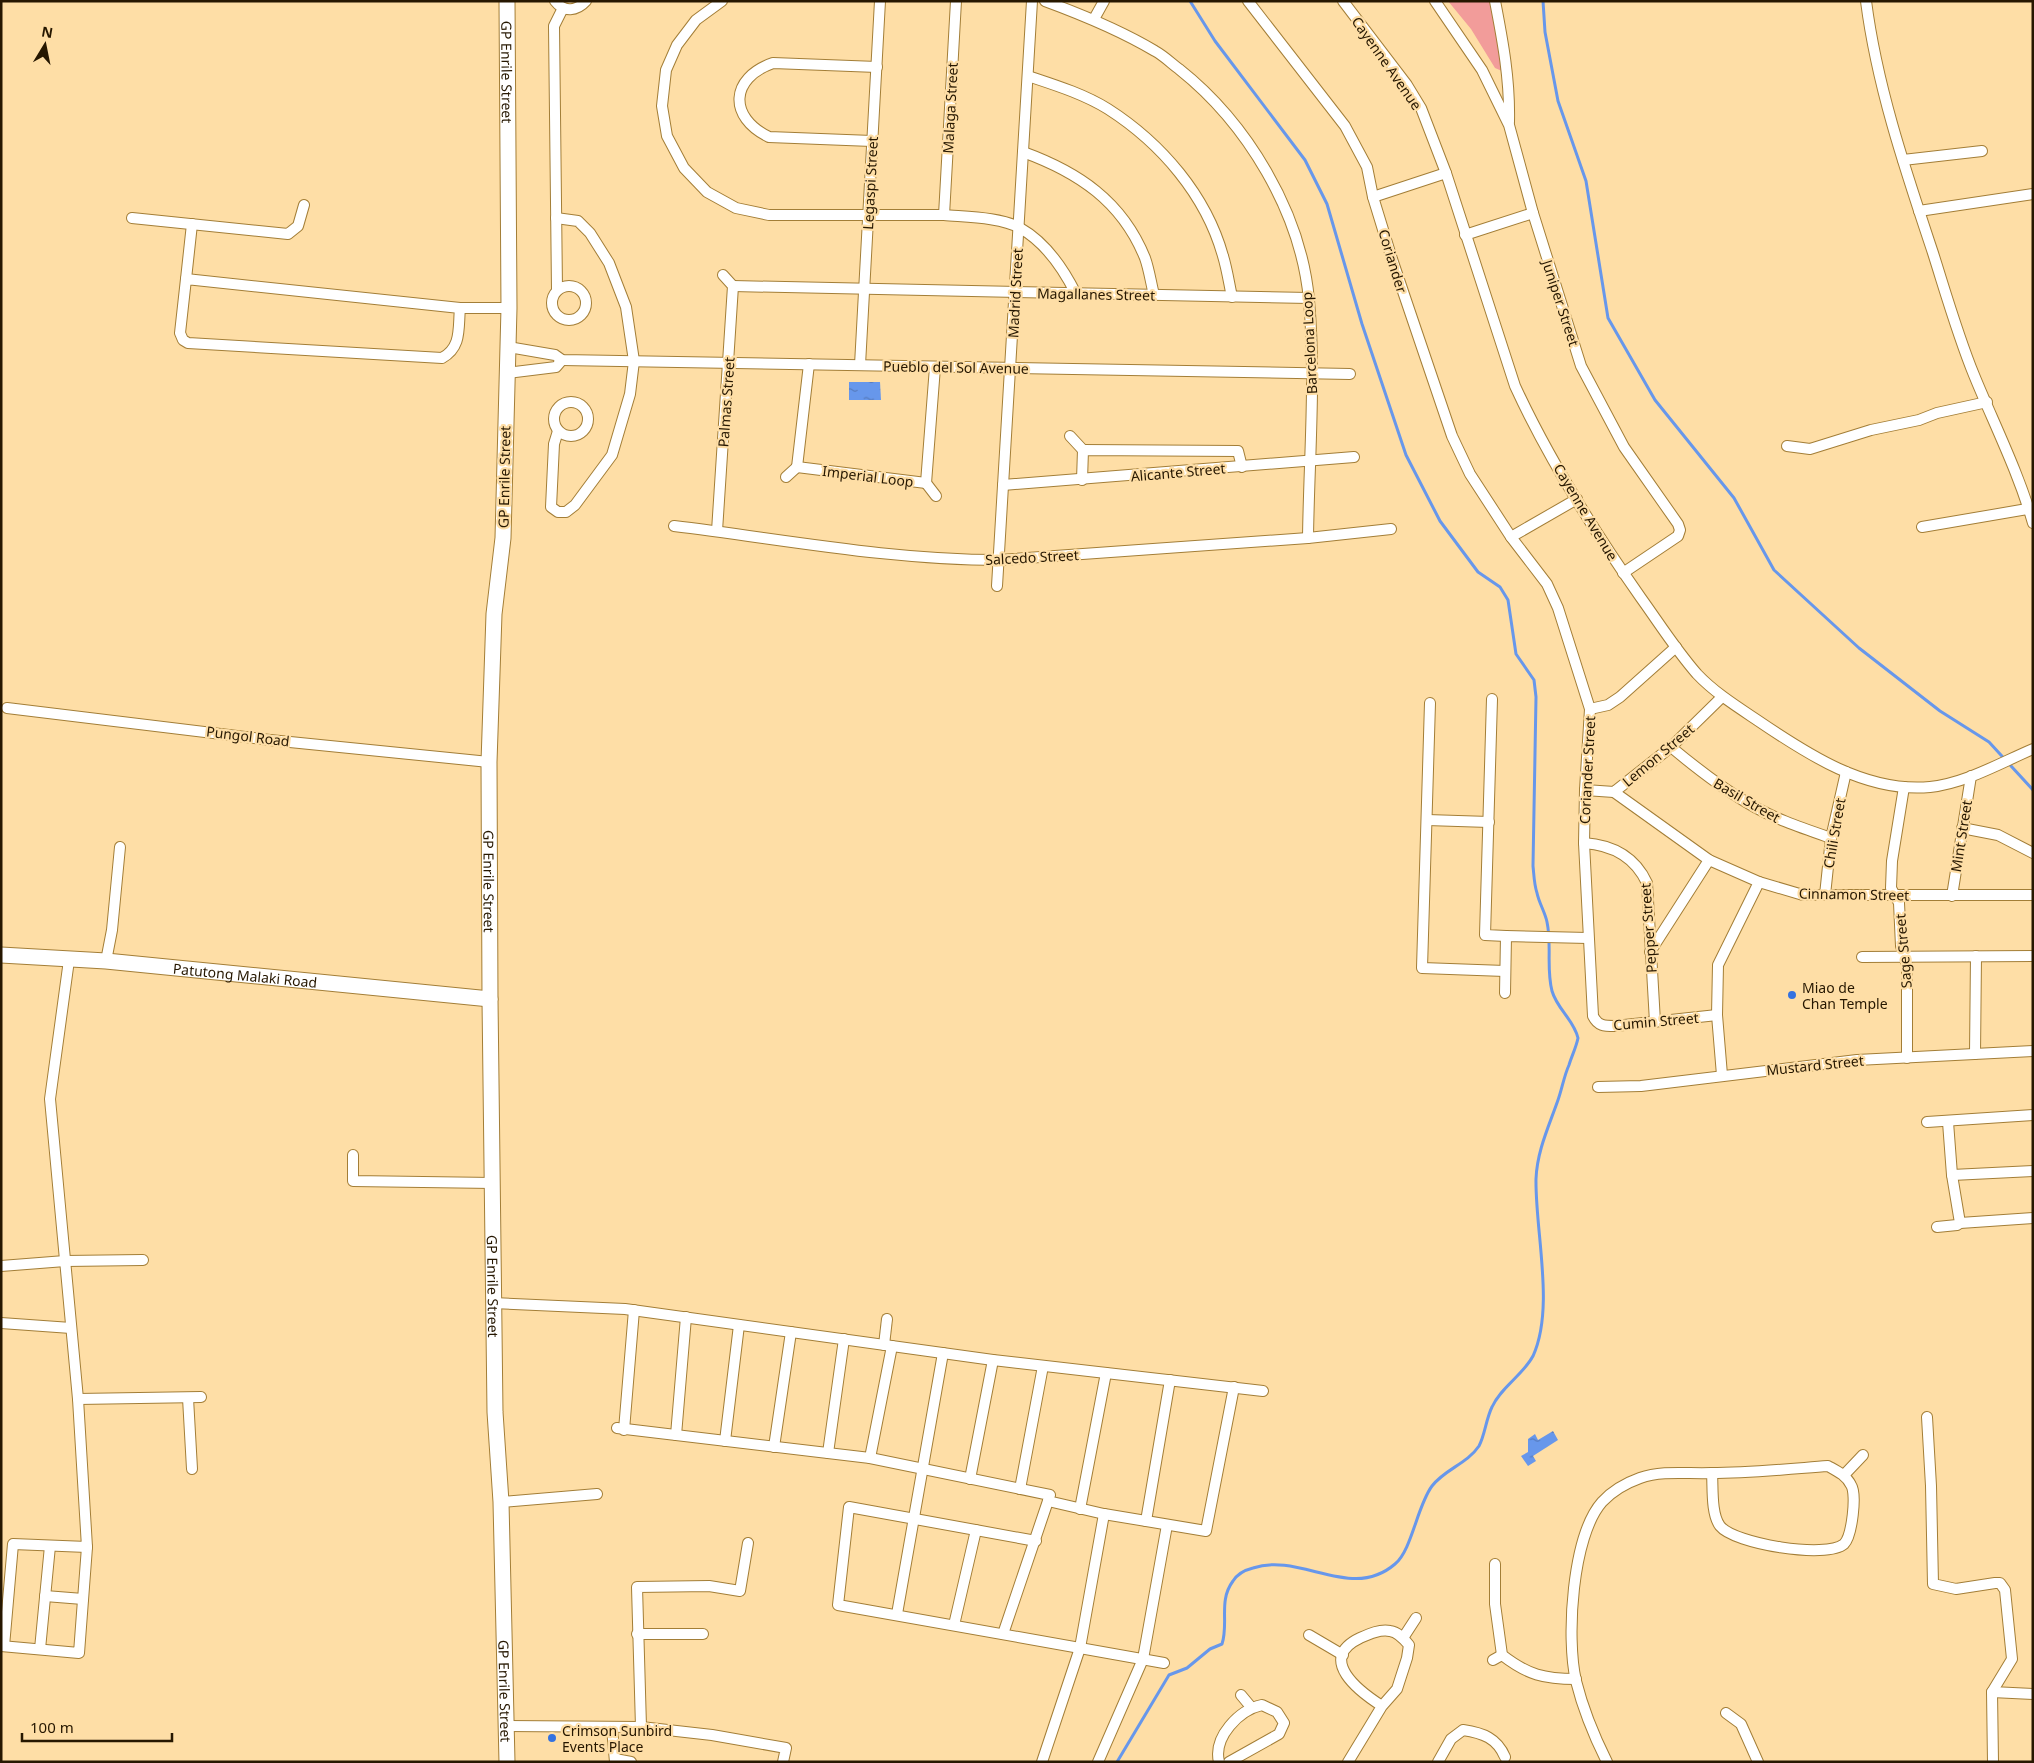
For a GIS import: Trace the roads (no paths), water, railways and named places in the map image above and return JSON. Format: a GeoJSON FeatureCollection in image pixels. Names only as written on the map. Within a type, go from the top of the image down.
{"type":"FeatureCollection","features":[{"type":"Feature","properties":{"kind":"street","name":"GP Enrile Street"},"geometry":{"type":"LineString","coordinates":[[507,1],[510,308],[506,373],[503,538],[494,614],[489,762],[493,1303],[495,1412],[501,1502],[507,1762]]}},
{"type":"Feature","properties":{"kind":"street"},"geometry":{"type":"LineString","coordinates":[[557,290],[554,26],[559,5],[575,10],[586,1]]}},
{"type":"Feature","properties":{"kind":"street"},"geometry":{"type":"LineString","coordinates":[[722,1],[696,20],[677,45],[666,70],[662,106],[667,136],[684,168],[707,192],[736,208],[769,215],[944,215],[971,217],[1019,227],[1045,247],[1068,277],[1076,294]]}},
{"type":"Feature","properties":{"kind":"street","name":"Legaspi Street"},"geometry":{"type":"LineString","coordinates":[[860,365],[880,1]]}},
{"type":"Feature","properties":{"kind":"street","name":"Malaga Street"},"geometry":{"type":"LineString","coordinates":[[944,215],[956,1]]}},
{"type":"Feature","properties":{"kind":"street","name":"Madrid Street"},"geometry":{"type":"LineString","coordinates":[[997,586],[1032,1]]}},
{"type":"Feature","properties":{"kind":"street","name":"Barcelona Loop"},"geometry":{"type":"LineString","coordinates":[[1045,1],[1094,19],[1157,52],[1204,89],[1242,132],[1276,187],[1296,241],[1309,298],[1312,373],[1308,538]]}},
{"type":"Feature","properties":{"kind":"street"},"geometry":{"type":"LineString","coordinates":[[1094,19],[1104,1]]}},
{"type":"Feature","properties":{"kind":"street","name":"Coriander"},"geometry":{"type":"LineString","coordinates":[[1248,1],[1345,126],[1367,167],[1373,197],[1421,350],[1452,436],[1470,474],[1511,537]]}},
{"type":"Feature","properties":{"kind":"street","name":"Cayenne Avenue"},"geometry":{"type":"LineString","coordinates":[[1343,1],[1407,85],[1421,108],[1446,173],[1515,386],[1531,420],[1577,500],[1623,572],[1676,647],[1698,674],[1722,697],[1815,757],[1870,781],[1904,787],[1930,787],[1971,776],[2030,751]]}},
{"type":"Feature","properties":{"kind":"street","name":"Juniper Street"},"geometry":{"type":"LineString","coordinates":[[1435,1],[1482,70],[1509,125],[1533,213],[1581,366],[1624,446],[1678,524],[1680,530],[1678,536],[1671,542],[1623,572]]}},
{"type":"Feature","properties":{"kind":"street"},"geometry":{"type":"LineString","coordinates":[[1495,1],[1507,62],[1510,92],[1509,125]]}},
{"type":"Feature","properties":{"kind":"street"},"geometry":{"type":"LineString","coordinates":[[1866,1],[1870,32],[1903,160],[1919,211],[1967,356],[2012,460],[2031,508],[2033,522]]}},
{"type":"Feature","properties":{"kind":"street"},"geometry":{"type":"LineString","coordinates":[[872,141],[769,137],[753,129],[742,115],[739,102],[742,88],[748,77],[758,68],[773,63],[877,67]]}},
{"type":"Feature","properties":{"kind":"street"},"geometry":{"type":"LineString","coordinates":[[1028,76],[1064,88],[1107,108],[1146,136],[1179,171],[1205,211],[1223,255],[1232,297]]}},
{"type":"Feature","properties":{"kind":"street"},"geometry":{"type":"LineString","coordinates":[[1903,160],[1982,151]]}},
{"type":"Feature","properties":{"kind":"street"},"geometry":{"type":"LineString","coordinates":[[1023,152],[1056,164],[1094,188],[1124,219],[1145,258],[1154,295]]}},
{"type":"Feature","properties":{"kind":"street"},"geometry":{"type":"LineString","coordinates":[[1373,197],[1446,173]]}},
{"type":"Feature","properties":{"kind":"street"},"geometry":{"type":"LineString","coordinates":[[1919,211],[2033,194]]}},
{"type":"Feature","properties":{"kind":"street"},"geometry":{"type":"LineString","coordinates":[[132,218],[288,234],[298,226],[304,205]]}},
{"type":"Feature","properties":{"kind":"street"},"geometry":{"type":"LineString","coordinates":[[1465,235],[1533,213]]}},
{"type":"Feature","properties":{"kind":"street"},"geometry":{"type":"LineString","coordinates":[[556,218],[578,221],[590,232],[609,263],[626,307],[634,361],[630,394],[612,455],[576,505],[566,512],[558,512],[551,507],[554,444],[558,431]]}},
{"type":"Feature","properties":{"kind":"street"},"geometry":{"type":"LineString","coordinates":[[192,224],[180,333],[183,340],[188,343],[442,358],[452,352],[457,340],[460,308]]}},
{"type":"Feature","properties":{"kind":"street"},"geometry":{"type":"LineString","coordinates":[[723,275],[733,286]]}},
{"type":"Feature","properties":{"kind":"street"},"geometry":{"type":"LineString","coordinates":[[186,279],[460,308],[510,308]]}},
{"type":"Feature","properties":{"kind":"street","name":"Magallanes Street"},"geometry":{"type":"LineString","coordinates":[[733,286],[1309,298]]}},
{"type":"Feature","properties":{"kind":"street","name":"Palmas Street"},"geometry":{"type":"LineString","coordinates":[[717,532],[733,286]]}},
{"type":"Feature","properties":{"kind":"street","name":"Pueblo del Sol Avenue"},"geometry":{"type":"LineString","coordinates":[[508,347],[555,355],[562,360],[1350,374]]}},
{"type":"Feature","properties":{"kind":"street","name":"Pueblo del Sol Avenue"},"geometry":{"type":"LineString","coordinates":[[506,373],[556,367],[562,360]]}},
{"type":"Feature","properties":{"kind":"street"},"geometry":{"type":"LineString","coordinates":[[786,477],[797,467],[809,364]]}},
{"type":"Feature","properties":{"kind":"street","name":"Imperial Loop"},"geometry":{"type":"LineString","coordinates":[[797,467],[926,483],[935,366]]}},
{"type":"Feature","properties":{"kind":"street"},"geometry":{"type":"LineString","coordinates":[[1787,446],[1810,449],[1871,430],[1919,420],[1937,413],[1987,402]]}},
{"type":"Feature","properties":{"kind":"street"},"geometry":{"type":"LineString","coordinates":[[1070,436],[1083,450],[1082,480]]}},
{"type":"Feature","properties":{"kind":"street"},"geometry":{"type":"LineString","coordinates":[[1083,450],[1238,451],[1242,467]]}},
{"type":"Feature","properties":{"kind":"street","name":"Alicante Street"},"geometry":{"type":"LineString","coordinates":[[1003,485],[1354,457]]}},
{"type":"Feature","properties":{"kind":"street"},"geometry":{"type":"LineString","coordinates":[[926,483],[936,496]]}},
{"type":"Feature","properties":{"kind":"street"},"geometry":{"type":"LineString","coordinates":[[1511,537],[1577,500]]}},
{"type":"Feature","properties":{"kind":"street"},"geometry":{"type":"LineString","coordinates":[[1922,527],[2031,508]]}},
{"type":"Feature","properties":{"kind":"street","name":"Salcedo Street"},"geometry":{"type":"LineString","coordinates":[[674,526],[890,555],[956,560],[998,560],[1308,538],[1391,529]]}},
{"type":"Feature","properties":{"kind":"street","name":"Coriander Street"},"geometry":{"type":"LineString","coordinates":[[1511,537],[1547,584],[1558,608],[1590,709],[1584,843],[1593,1016],[1596,1023]]}},
{"type":"Feature","properties":{"kind":"street"},"geometry":{"type":"LineString","coordinates":[[1590,709],[1608,705],[1620,697],[1676,647]]}},
{"type":"Feature","properties":{"kind":"street","name":"Lemon Street"},"geometry":{"type":"LineString","coordinates":[[1585,790],[1614,792],[1671,747],[1722,697]]}},
{"type":"Feature","properties":{"kind":"street"},"geometry":{"type":"LineString","coordinates":[[1492,700],[1485,935],[1588,938]]}},
{"type":"Feature","properties":{"kind":"street"},"geometry":{"type":"LineString","coordinates":[[1430,703],[1422,968],[1505,971]]}},
{"type":"Feature","properties":{"kind":"street","name":"Pungol Road"},"geometry":{"type":"LineString","coordinates":[[7,708],[270,740],[489,762]]}},
{"type":"Feature","properties":{"kind":"street","name":"Basil Street"},"geometry":{"type":"LineString","coordinates":[[1671,747],[1704,774],[1747,803],[1788,823],[1831,838]]}},
{"type":"Feature","properties":{"kind":"street","name":"Chili Street"},"geometry":{"type":"LineString","coordinates":[[1826,894],[1831,838],[1846,772]]}},
{"type":"Feature","properties":{"kind":"street","name":"Mint Street"},"geometry":{"type":"LineString","coordinates":[[1952,896],[1971,776]]}},
{"type":"Feature","properties":{"kind":"street","name":"Sage Street"},"geometry":{"type":"LineString","coordinates":[[1904,787],[1892,861],[1891,888],[1899,903],[1903,956],[1907,965],[1907,1058]]}},
{"type":"Feature","properties":{"kind":"street","name":"Cinnamon Street"},"geometry":{"type":"LineString","coordinates":[[1614,792],[1709,860],[1759,882],[1803,895],[2033,895]]}},
{"type":"Feature","properties":{"kind":"street"},"geometry":{"type":"LineString","coordinates":[[1426,820],[1488,822]]}},
{"type":"Feature","properties":{"kind":"street"},"geometry":{"type":"LineString","coordinates":[[1962,828],[1998,835],[2033,854]]}},
{"type":"Feature","properties":{"kind":"street","name":"Pepper Street"},"geometry":{"type":"LineString","coordinates":[[1584,843],[1605,846],[1618,851],[1628,858],[1644,876],[1647,884],[1655,1022]]}},
{"type":"Feature","properties":{"kind":"street"},"geometry":{"type":"LineString","coordinates":[[106,961],[112,930],[120,847]]}},
{"type":"Feature","properties":{"kind":"street"},"geometry":{"type":"LineString","coordinates":[[1650,952],[1709,860]]}},
{"type":"Feature","properties":{"kind":"street"},"geometry":{"type":"LineString","coordinates":[[1722,1075],[1717,1016],[1718,965],[1759,882]]}},
{"type":"Feature","properties":{"kind":"street"},"geometry":{"type":"LineString","coordinates":[[1505,993],[1506,936]]}},
{"type":"Feature","properties":{"kind":"street","name":"Patutong Malaki Road"},"geometry":{"type":"LineString","coordinates":[[1,955],[106,961],[490,998]]}},
{"type":"Feature","properties":{"kind":"street"},"geometry":{"type":"LineString","coordinates":[[1975,1054],[1976,956]]}},
{"type":"Feature","properties":{"kind":"street"},"geometry":{"type":"LineString","coordinates":[[1862,957],[2033,956]]}},
{"type":"Feature","properties":{"kind":"street"},"geometry":{"type":"LineString","coordinates":[[69,960],[50,1098],[78,1400],[87,1547],[79,1653],[3,1646],[4,1600],[13,1544],[87,1547]]}},
{"type":"Feature","properties":{"kind":"street","name":"Cumin Street"},"geometry":{"type":"LineString","coordinates":[[1596,1023],[1602,1026],[1615,1026],[1717,1016]]}},
{"type":"Feature","properties":{"kind":"street","name":"Mustard Street"},"geometry":{"type":"LineString","coordinates":[[1598,1086],[1641,1086],[1856,1060],[2033,1051]]}},
{"type":"Feature","properties":{"kind":"street"},"geometry":{"type":"LineString","coordinates":[[1928,1122],[2033,1116]]}},
{"type":"Feature","properties":{"kind":"street"},"geometry":{"type":"LineString","coordinates":[[1948,1122],[1952,1176],[1960,1223]]}},
{"type":"Feature","properties":{"kind":"street"},"geometry":{"type":"LineString","coordinates":[[353,1155],[354,1181],[493,1183]]}},
{"type":"Feature","properties":{"kind":"street"},"geometry":{"type":"LineString","coordinates":[[1952,1176],[2033,1171]]}},
{"type":"Feature","properties":{"kind":"street"},"geometry":{"type":"LineString","coordinates":[[1937,1227],[1957,1226],[1960,1223],[2033,1218]]}},
{"type":"Feature","properties":{"kind":"street"},"geometry":{"type":"LineString","coordinates":[[1,1266],[65,1261],[143,1260]]}},
{"type":"Feature","properties":{"kind":"street"},"geometry":{"type":"LineString","coordinates":[[493,1303],[634,1310],[993,1360],[1263,1391]]}},
{"type":"Feature","properties":{"kind":"street"},"geometry":{"type":"LineString","coordinates":[[634,1310],[620,1429],[870,1458],[1050,1495],[1003,1634]]}},
{"type":"Feature","properties":{"kind":"street"},"geometry":{"type":"LineString","coordinates":[[676,1435],[686,1317]]}},
{"type":"Feature","properties":{"kind":"street"},"geometry":{"type":"LineString","coordinates":[[870,1458],[888,1345],[886,1319]]}},
{"type":"Feature","properties":{"kind":"street"},"geometry":{"type":"LineString","coordinates":[[1,1322],[71,1328]]}},
{"type":"Feature","properties":{"kind":"street"},"geometry":{"type":"LineString","coordinates":[[725,1441],[739,1325]]}},
{"type":"Feature","properties":{"kind":"street"},"geometry":{"type":"LineString","coordinates":[[774,1447],[791,1332]]}},
{"type":"Feature","properties":{"kind":"street"},"geometry":{"type":"LineString","coordinates":[[828,1453],[844,1339]]}},
{"type":"Feature","properties":{"kind":"street"},"geometry":{"type":"LineString","coordinates":[[897,1614],[912,1518],[943,1353]]}},
{"type":"Feature","properties":{"kind":"street"},"geometry":{"type":"LineString","coordinates":[[970,1479],[993,1360]]}},
{"type":"Feature","properties":{"kind":"street"},"geometry":{"type":"LineString","coordinates":[[1020,1489],[1043,1366]]}},
{"type":"Feature","properties":{"kind":"street"},"geometry":{"type":"LineString","coordinates":[[1080,1509],[1106,1373]]}},
{"type":"Feature","properties":{"kind":"street"},"geometry":{"type":"LineString","coordinates":[[1146,1521],[1170,1380]]}},
{"type":"Feature","properties":{"kind":"street"},"geometry":{"type":"LineString","coordinates":[[1048,1501],[1104,1514],[1206,1531],[1234,1387]]}},
{"type":"Feature","properties":{"kind":"street"},"geometry":{"type":"LineString","coordinates":[[78,1400],[201,1397]]}},
{"type":"Feature","properties":{"kind":"street"},"geometry":{"type":"LineString","coordinates":[[188,1398],[192,1469]]}},
{"type":"Feature","properties":{"kind":"street"},"geometry":{"type":"LineString","coordinates":[[1927,1417],[1931,1486],[1933,1584],[1956,1589],[1995,1583],[2000,1584],[2005,1590],[2012,1659],[1992,1692],[1993,1762]]}},
{"type":"Feature","properties":{"kind":"street"},"geometry":{"type":"LineString","coordinates":[[1844,1475],[1864,1454]]}},
{"type":"Feature","properties":{"kind":"street"},"geometry":{"type":"LineString","coordinates":[[1607,1762],[1592,1732],[1576,1679],[1572,1606],[1578,1554],[1589,1522],[1602,1502],[1621,1486],[1652,1474],[1712,1473],[1828,1466],[1844,1475],[1853,1487],[1852,1526],[1845,1543],[1833,1550],[1800,1550],[1745,1540],[1726,1532],[1716,1517],[1712,1473]]}},
{"type":"Feature","properties":{"kind":"street"},"geometry":{"type":"LineString","coordinates":[[501,1502],[597,1494]]}},
{"type":"Feature","properties":{"kind":"street"},"geometry":{"type":"LineString","coordinates":[[1036,1541],[848,1507],[838,1605],[954,1624],[1164,1663]]}},
{"type":"Feature","properties":{"kind":"street"},"geometry":{"type":"LineString","coordinates":[[1042,1762],[1080,1648],[1104,1514]]}},
{"type":"Feature","properties":{"kind":"street"},"geometry":{"type":"LineString","coordinates":[[1098,1762],[1143,1659],[1167,1525]]}},
{"type":"Feature","properties":{"kind":"street"},"geometry":{"type":"LineString","coordinates":[[954,1624],[976,1530]]}},
{"type":"Feature","properties":{"kind":"street"},"geometry":{"type":"LineString","coordinates":[[641,1727],[637,1587],[709,1586],[740,1591],[748,1543]]}},
{"type":"Feature","properties":{"kind":"street"},"geometry":{"type":"LineString","coordinates":[[40,1650],[50,1546]]}},
{"type":"Feature","properties":{"kind":"street"},"geometry":{"type":"LineString","coordinates":[[1496,1564],[1495,1604],[1502,1655]]}},
{"type":"Feature","properties":{"kind":"street"},"geometry":{"type":"LineString","coordinates":[[45,1596],[83,1598]]}},
{"type":"Feature","properties":{"kind":"street"},"geometry":{"type":"LineString","coordinates":[[1403,1638],[1416,1618]]}},
{"type":"Feature","properties":{"kind":"street"},"geometry":{"type":"LineString","coordinates":[[1348,1762],[1382,1706],[1397,1689],[1409,1645],[1403,1638],[1391,1631],[1373,1632],[1345,1648],[1343,1655],[1343,1668],[1350,1682],[1382,1706]]}},
{"type":"Feature","properties":{"kind":"street"},"geometry":{"type":"LineString","coordinates":[[637,1634],[703,1634]]}},
{"type":"Feature","properties":{"kind":"street"},"geometry":{"type":"LineString","coordinates":[[1309,1635],[1343,1655]]}},
{"type":"Feature","properties":{"kind":"street"},"geometry":{"type":"LineString","coordinates":[[1502,1655],[1534,1675],[1547,1679],[1576,1679]]}},
{"type":"Feature","properties":{"kind":"street"},"geometry":{"type":"LineString","coordinates":[[1493,1660],[1502,1655]]}},
{"type":"Feature","properties":{"kind":"street"},"geometry":{"type":"LineString","coordinates":[[1992,1692],[2033,1694]]}},
{"type":"Feature","properties":{"kind":"street"},"geometry":{"type":"LineString","coordinates":[[1241,1695],[1251,1707]]}},
{"type":"Feature","properties":{"kind":"street"},"geometry":{"type":"LineString","coordinates":[[1219,1762],[1217,1754],[1219,1742],[1242,1712],[1251,1707],[1262,1705],[1277,1712],[1284,1723],[1279,1734],[1228,1762]]}},
{"type":"Feature","properties":{"kind":"street"},"geometry":{"type":"LineString","coordinates":[[1726,1712],[1741,1724],[1758,1762]]}},
{"type":"Feature","properties":{"kind":"street"},"geometry":{"type":"LineString","coordinates":[[506,1726],[641,1727],[712,1735],[786,1748],[783,1762]]}},
{"type":"Feature","properties":{"kind":"street"},"geometry":{"type":"LineString","coordinates":[[612,1728],[615,1760],[631,1762]]}},
{"type":"Feature","properties":{"kind":"street"},"geometry":{"type":"LineString","coordinates":[[1438,1762],[1451,1739],[1463,1730],[1481,1733],[1500,1746],[1508,1759]]}},
{"type":"Feature","properties":{"kind":"water"},"geometry":{"type":"Polygon","coordinates":[[[849,382],[880,382],[881,400],[849,400],[849,382]]]}},
{"type":"Feature","properties":{"kind":"water"},"geometry":{"type":"Polygon","coordinates":[[[1553,1431],[1558,1440],[1533,1456],[1536,1461],[1528,1466],[1521,1456],[1528,1452],[1528,1439],[1535,1434],[1538,1440],[1553,1431]]]}},
{"type":"Feature","properties":{"kind":"waterway"},"geometry":{"type":"LineString","coordinates":[[1117,1762],[1169,1675],[1187,1668],[1210,1649],[1222,1644],[1225,1628],[1226,1596],[1237,1576],[1250,1569],[1271,1565],[1289,1566],[1343,1578],[1361,1578],[1378,1574],[1395,1564],[1406,1549],[1422,1505],[1432,1486],[1479,1446],[1496,1400],[1529,1363],[1539,1337],[1543,1315],[1543,1293],[1536,1200],[1537,1169],[1544,1139],[1578,1038],[1573,1026],[1554,997],[1550,982],[1548,931],[1546,918],[1536,890],[1533,866],[1536,697],[1534,680],[1516,654],[1508,600],[1500,587],[1478,572],[1440,521],[1406,455],[1362,324],[1327,204],[1305,160],[1215,41],[1190,1]]}},
{"type":"Feature","properties":{"kind":"waterway"},"geometry":{"type":"LineString","coordinates":[[1543,1],[1545,32],[1558,101],[1586,181],[1608,318],[1655,400],[1734,498],[1774,570],[1859,648],[1940,711],[1989,742],[2033,790]]}},
{"type":"Feature","properties":{"kind":"place","name":"Miao de Chan Temple"},"geometry":{"type":"Point","coordinates":[1792,995]}},
{"type":"Feature","properties":{"kind":"place","name":"Crimson Sunbird Events Place"},"geometry":{"type":"Point","coordinates":[552,1738]}}]}
